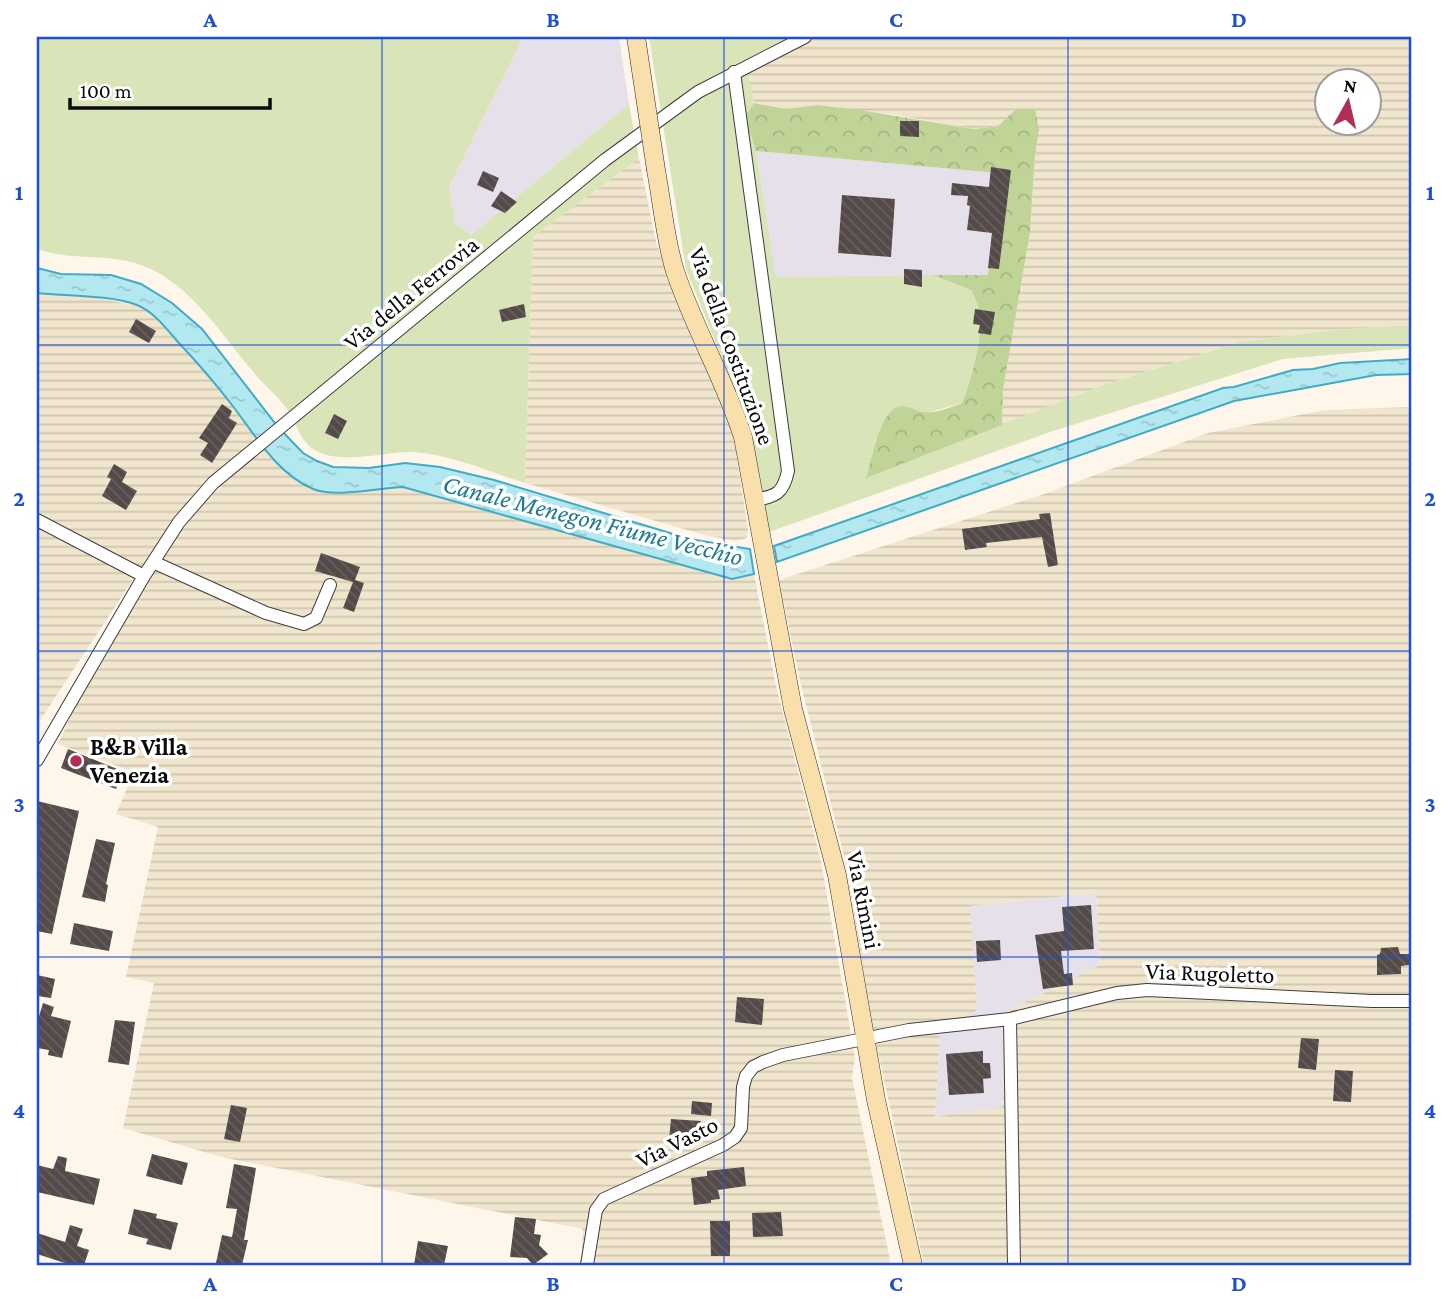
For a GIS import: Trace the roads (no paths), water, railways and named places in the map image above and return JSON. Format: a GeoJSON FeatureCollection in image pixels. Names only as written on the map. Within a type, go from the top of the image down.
{"type":"FeatureCollection","features":[{"type":"Feature","properties":{"kind":"main road","name":"Via della Costituzione"},"geometry":{"type":"LineString","coordinates":[[636,37],[674,267],[733,406],[743,437],[762,540]]}},
{"type":"Feature","properties":{"kind":"main road","name":"Via Rimini"},"geometry":{"type":"LineString","coordinates":[[762,540],[793,709],[837,875],[864,1040],[913,1265]]}},
{"type":"Feature","properties":{"kind":"street","name":"Via della Ferrovia"},"geometry":{"type":"LineString","coordinates":[[37,760],[144,576],[178,522],[205,492],[256,446],[605,160],[698,92],[805,37]]}},
{"type":"Feature","properties":{"kind":"street"},"geometry":{"type":"LineString","coordinates":[[734,72],[788,471],[786,483],[773,497],[755,500]]}},
{"type":"Feature","properties":{"kind":"street"},"geometry":{"type":"LineString","coordinates":[[37,520],[144,576]]}},
{"type":"Feature","properties":{"kind":"street"},"geometry":{"type":"LineString","coordinates":[[153,562],[267,613],[304,624],[316,618],[330,585]]}},
{"type":"Feature","properties":{"kind":"street","name":"Via Rugoletto"},"geometry":{"type":"LineString","coordinates":[[864,1040],[909,1030],[1010,1019],[1117,993],[1147,990],[1412,1001]]}},
{"type":"Feature","properties":{"kind":"street"},"geometry":{"type":"LineString","coordinates":[[1010,1019],[1014,1265]]}},
{"type":"Feature","properties":{"kind":"street","name":"Via Vasto"},"geometry":{"type":"LineString","coordinates":[[587,1265],[596,1210],[604,1199],[735,1137],[741,1128],[743,1087],[746,1076],[753,1067],[783,1055],[864,1040]]}},
{"type":"Feature","properties":{"kind":"water","name":"Canale Menegon Fiume Vecchio"},"geometry":{"type":"Polygon","coordinates":[[[37,268],[61,274],[111,275],[141,284],[172,303],[202,329],[278,427],[303,453],[317,461],[333,467],[369,468],[405,463],[440,467],[494,480],[690,539],[750,549],[754,574],[732,579],[403,487],[345,493],[313,489],[277,464],[212,381],[149,312],[137,305],[114,299],[37,293],[37,268]]]}},
{"type":"Feature","properties":{"kind":"water"},"geometry":{"type":"Polygon","coordinates":[[[1412,359],[1412,374],[1376,375],[1234,401],[777,562],[774,546],[1223,388],[1293,370],[1340,363],[1412,359]]]}},
{"type":"Feature","properties":{"kind":"place","name":"B&B Villa Venezia"},"geometry":{"type":"Point","coordinates":[76,761]}}]}
